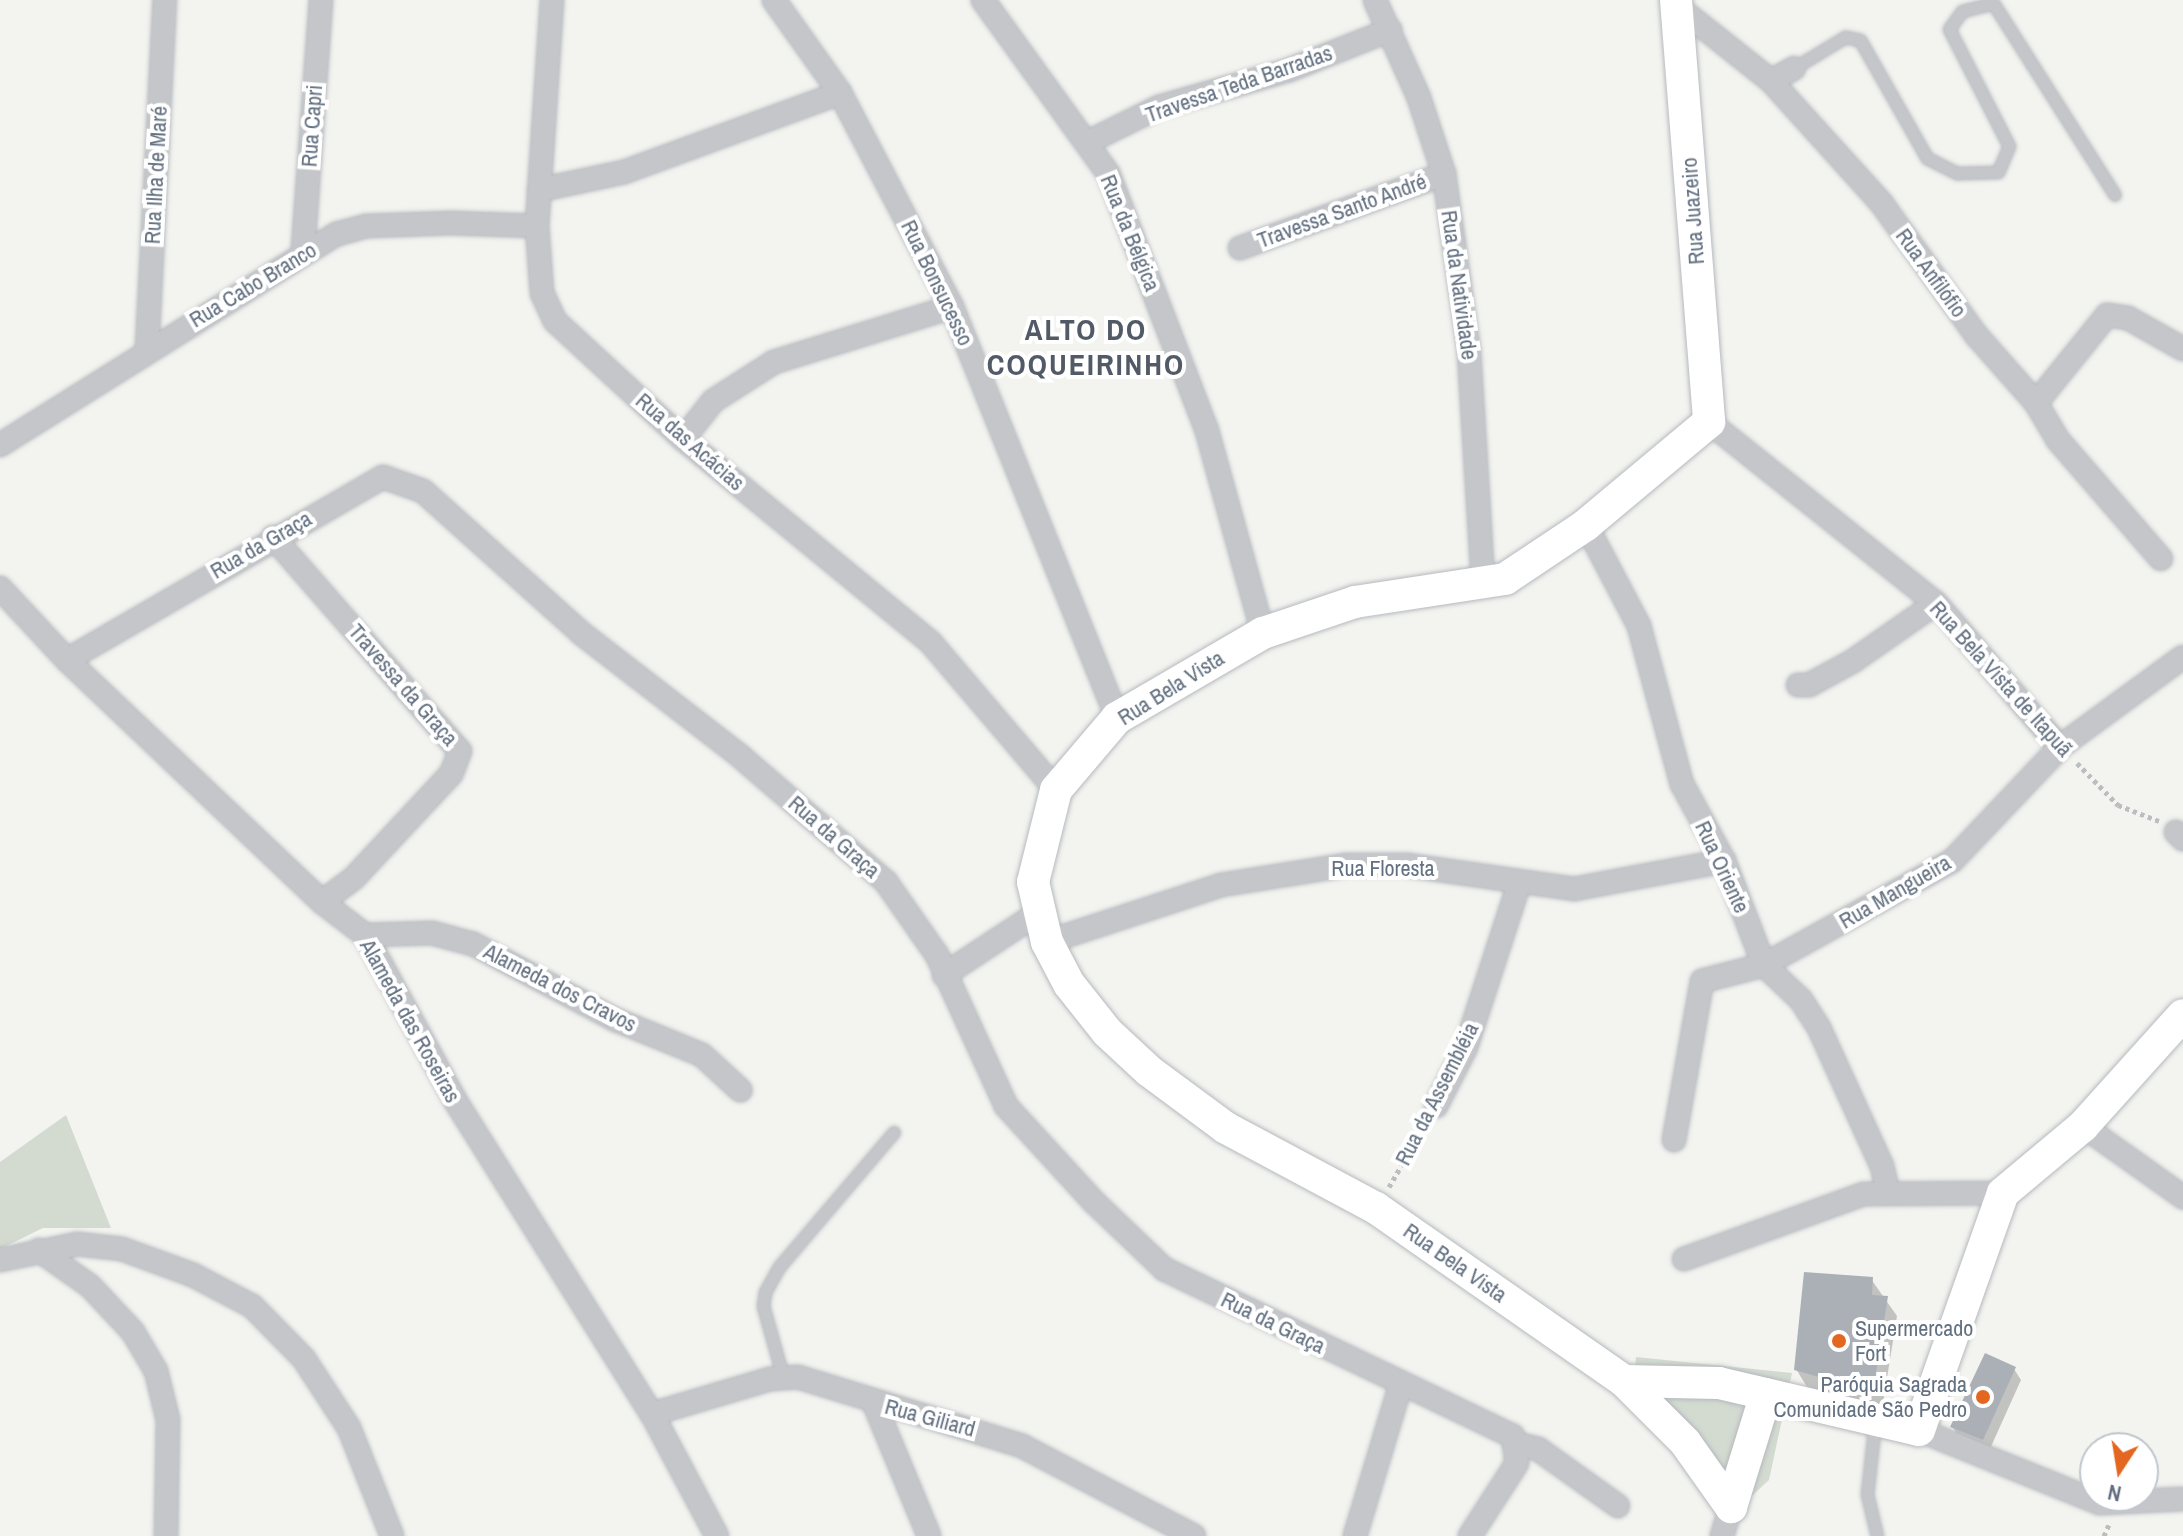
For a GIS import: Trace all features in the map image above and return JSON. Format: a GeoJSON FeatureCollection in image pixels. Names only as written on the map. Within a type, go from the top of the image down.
{"type":"FeatureCollection","features":[{"type":"Feature","properties":{"kind":"main road","name":"Rua Juazeiro"},"geometry":{"type":"LineString","coordinates":[[1675,3],[1709,422]]}},
{"type":"Feature","properties":{"kind":"main road","name":"Rua Bela Vista"},"geometry":{"type":"LineString","coordinates":[[1709,422],[1586,525],[1531,565],[1483,584],[1355,602],[1263,633],[1117,718],[1056,790],[1033,882],[1043,927],[1069,984],[1107,1032],[1188,1103],[1376,1208],[1624,1381],[1685,1442],[1726,1522]]}},
{"type":"Feature","properties":{"kind":"main road"},"geometry":{"type":"LineString","coordinates":[[1624,1381],[1676,1379],[1766,1394],[1919,1430],[2003,1193],[2083,1126],[2183,1015]]}},
{"type":"Feature","properties":{"kind":"main road"},"geometry":{"type":"LineString","coordinates":[[1726,1522],[1766,1394]]}},
{"type":"Feature","properties":{"kind":"street","name":"Rua Ilha de Maré"},"geometry":{"type":"LineString","coordinates":[[147,350],[165,0]]}},
{"type":"Feature","properties":{"kind":"street","name":"Rua Capri"},"geometry":{"type":"LineString","coordinates":[[303,251],[321,0]]}},
{"type":"Feature","properties":{"kind":"street","name":"Rua das Acácias"},"geometry":{"type":"LineString","coordinates":[[552,0],[537,226],[542,293],[555,321],[683,439],[931,643],[1056,790]]}},
{"type":"Feature","properties":{"kind":"street","name":"Rua Bonsucesso"},"geometry":{"type":"LineString","coordinates":[[774,0],[840,93],[952,307],[1117,718]]}},
{"type":"Feature","properties":{"kind":"street","name":"Rua da Bélgica"},"geometry":{"type":"LineString","coordinates":[[983,0],[1090,141],[1108,173],[1207,431],[1263,633]]}},
{"type":"Feature","properties":{"kind":"street","name":"Rua da Natividade"},"geometry":{"type":"LineString","coordinates":[[1375,0],[1390,30],[1444,174],[1469,352],[1483,584]]}},
{"type":"Feature","properties":{"kind":"street","name":"Rua Anfilófio"},"geometry":{"type":"LineString","coordinates":[[1675,3],[1771,81],[1882,204],[1977,336],[2036,403],[2058,440],[2161,559]]}},
{"type":"Feature","properties":{"kind":"street","name":"Travessa Teda Barradas"},"geometry":{"type":"LineString","coordinates":[[1090,141],[1159,107],[1289,70],[1390,30]]}},
{"type":"Feature","properties":{"kind":"street"},"geometry":{"type":"LineString","coordinates":[[1771,81],[1794,68]]}},
{"type":"Feature","properties":{"kind":"street"},"geometry":{"type":"LineString","coordinates":[[539,190],[624,172],[840,93]]}},
{"type":"Feature","properties":{"kind":"street","name":"Travessa Santo André"},"geometry":{"type":"LineString","coordinates":[[1240,248],[1444,174]]}},
{"type":"Feature","properties":{"kind":"street","name":"Rua Cabo Branco"},"geometry":{"type":"LineString","coordinates":[[0,445],[303,251],[366,226],[537,226]]}},
{"type":"Feature","properties":{"kind":"street"},"geometry":{"type":"LineString","coordinates":[[683,439],[713,401],[774,362],[952,307]]}},
{"type":"Feature","properties":{"kind":"street"},"geometry":{"type":"LineString","coordinates":[[2036,403],[2101,320],[2114,314],[2128,318],[2183,349]]}},
{"type":"Feature","properties":{"kind":"street","name":"Rua Bela Vista de Itapuã"},"geometry":{"type":"LineString","coordinates":[[1709,422],[1936,603],[2060,747]]}},
{"type":"Feature","properties":{"kind":"street","name":"Rua da Graça"},"geometry":{"type":"LineString","coordinates":[[67,660],[273,537],[383,477],[423,491],[581,633],[740,756],[886,882],[937,955],[1006,1106],[1094,1202],[1164,1269],[1513,1436],[1517,1453],[1538,1449],[1618,1506]]}},
{"type":"Feature","properties":{"kind":"street","name":"Rua Oriente"},"geometry":{"type":"LineString","coordinates":[[1586,525],[1639,626],[1682,784],[1724,861],[1764,965],[1801,1000],[1819,1028],[1882,1166],[1888,1193]]}},
{"type":"Feature","properties":{"kind":"street","name":"Travessa da Graça"},"geometry":{"type":"LineString","coordinates":[[273,537],[460,751],[451,774],[354,878],[322,902]]}},
{"type":"Feature","properties":{"kind":"street","name":"Alameda das Roseiras"},"geometry":{"type":"LineString","coordinates":[[0,588],[67,660],[322,902],[365,935],[456,1102],[652,1414],[717,1536]]}},
{"type":"Feature","properties":{"kind":"street"},"geometry":{"type":"LineString","coordinates":[[1798,685],[1809,685],[1853,661],[1936,603]]}},
{"type":"Feature","properties":{"kind":"street","name":"Rua Mangueira"},"geometry":{"type":"LineString","coordinates":[[1674,1140],[1702,981],[1764,965],[1952,861],[2060,747],[2183,657]]}},
{"type":"Feature","properties":{"kind":"street","name":"Rua Floresta"},"geometry":{"type":"LineString","coordinates":[[944,975],[1043,927],[1221,885],[1347,865],[1433,868],[1519,884],[1574,889],[1624,883],[1724,861]]}},
{"type":"Feature","properties":{"kind":"street","name":"Rua da Assembléia"},"geometry":{"type":"LineString","coordinates":[[1436,1106],[1466,1047],[1519,884]]}},
{"type":"Feature","properties":{"kind":"street","name":"Alameda dos Cravos"},"geometry":{"type":"LineString","coordinates":[[365,935],[432,933],[473,944],[614,1019],[702,1055],[740,1090]]}},
{"type":"Feature","properties":{"kind":"street"},"geometry":{"type":"LineString","coordinates":[[2083,1126],[2183,1197]]}},
{"type":"Feature","properties":{"kind":"street"},"geometry":{"type":"LineString","coordinates":[[1684,1259],[1842,1201],[1888,1193],[2003,1193]]}},
{"type":"Feature","properties":{"kind":"street"},"geometry":{"type":"LineString","coordinates":[[0,1260],[77,1244],[122,1249],[193,1275],[252,1306],[304,1359],[349,1428],[392,1536]]}},
{"type":"Feature","properties":{"kind":"street"},"geometry":{"type":"LineString","coordinates":[[39,1250],[90,1286],[133,1332],[156,1371],[168,1420],[166,1536]]}},
{"type":"Feature","properties":{"kind":"street"},"geometry":{"type":"LineString","coordinates":[[652,1414],[783,1377]]}},
{"type":"Feature","properties":{"kind":"street","name":"Rua Giliard"},"geometry":{"type":"LineString","coordinates":[[783,1377],[1022,1446],[1194,1536]]}},
{"type":"Feature","properties":{"kind":"street"},"geometry":{"type":"LineString","coordinates":[[1355,1536],[1401,1384]]}},
{"type":"Feature","properties":{"kind":"street"},"geometry":{"type":"LineString","coordinates":[[874,1403],[929,1536]]}},
{"type":"Feature","properties":{"kind":"street"},"geometry":{"type":"LineString","coordinates":[[1919,1430],[2100,1503],[2183,1499]]}},
{"type":"Feature","properties":{"kind":"street"},"geometry":{"type":"LineString","coordinates":[[1470,1536],[1517,1453]]}},
{"type":"Feature","properties":{"kind":"lane"},"geometry":{"type":"LineString","coordinates":[[1794,68],[1845,37],[1860,40],[1927,158],[1957,173],[1998,172],[2009,146],[1949,29],[1962,11],[1993,3],[2115,195]]}},
{"type":"Feature","properties":{"kind":"lane"},"geometry":{"type":"LineString","coordinates":[[783,1377],[763,1306],[765,1292],[779,1267],[894,1132]]}},
{"type":"Feature","properties":{"kind":"lane"},"geometry":{"type":"LineString","coordinates":[[1875,1418],[1867,1494],[1877,1536]]}},
{"type":"Feature","properties":{"kind":"path","name":"Rua Bela Vista de Itapuã"},"geometry":{"type":"LineString","coordinates":[[2060,747],[2118,805],[2180,835]]}},
{"type":"Feature","properties":{"kind":"path","name":"Rua da Assembléia"},"geometry":{"type":"LineString","coordinates":[[1376,1208],[1436,1106]]}},
{"type":"Feature","properties":{"kind":"shaded area"},"geometry":{"type":"Polygon","coordinates":[[[66,1115],[111,1228],[43,1228],[0,1249],[0,1162],[66,1115]]]}},
{"type":"Feature","properties":{"kind":"shaded area"},"geometry":{"type":"Polygon","coordinates":[[[1636,1357],[1792,1373],[1769,1480],[1743,1504],[1633,1389],[1636,1357]]]}},
{"type":"Feature","properties":{"kind":"building","name":"Supermercado Fort"},"geometry":{"type":"Polygon","coordinates":[[[1804,1272],[1873,1277],[1872,1295],[1888,1296],[1873,1392],[1794,1370],[1804,1272]]]}},
{"type":"Feature","properties":{"kind":"building","name":"Paróquia Sagrada Comunidade São Pedro"},"geometry":{"type":"Polygon","coordinates":[[[1985,1353],[2016,1367],[1983,1440],[1950,1427],[1985,1353]]]}},
{"type":"Feature","properties":{"kind":"place","name":"Supermercado Fort"},"geometry":{"type":"Point","coordinates":[1839,1341]}},
{"type":"Feature","properties":{"kind":"place","name":"Paróquia Sagrada Comunidade São Pedro"},"geometry":{"type":"Point","coordinates":[1983,1397]}},
{"type":"Feature","properties":{"kind":"district","name":"ALTO DO COQUEIRINHO"},"geometry":{"type":"Point","coordinates":[1086,346]}}]}
